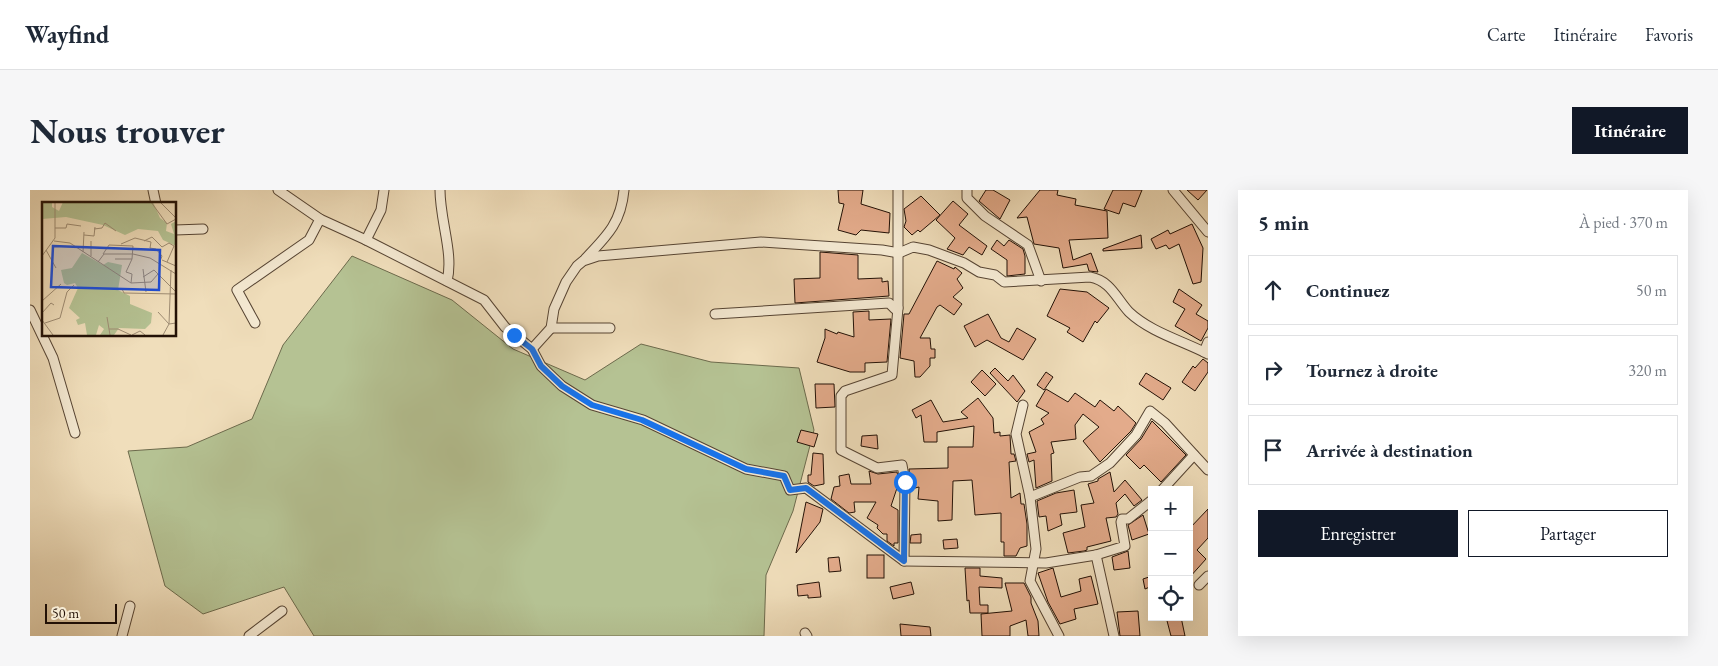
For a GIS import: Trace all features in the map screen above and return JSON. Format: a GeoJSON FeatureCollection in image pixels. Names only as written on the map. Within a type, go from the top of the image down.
{"type":"FeatureCollection","features":[{"type":"Feature","properties":{"kind":"street"},"geometry":{"type":"LineString","coordinates":[[278,190],[320,219],[366,240],[484,300],[505,326],[532,349],[541,366],[562,386],[592,405],[642,420],[746,469],[784,476],[790,490],[806,488],[904,561],[1034,563],[1054,562],[1096,555],[1125,546],[1121,522],[1128,519],[1148,503]]}},
{"type":"Feature","properties":{"kind":"street"},"geometry":{"type":"LineString","coordinates":[[366,240],[381,210],[384,190]]}},
{"type":"Feature","properties":{"kind":"street"},"geometry":{"type":"LineString","coordinates":[[440,190],[441,217],[450,261],[447,282]]}},
{"type":"Feature","properties":{"kind":"street"},"geometry":{"type":"LineString","coordinates":[[532,349],[551,328],[554,309],[566,282],[613,229],[622,208],[624,190]]}},
{"type":"Feature","properties":{"kind":"street"},"geometry":{"type":"LineString","coordinates":[[898,190],[900,253],[898,308],[892,375],[845,391],[841,396],[841,450],[877,468],[902,465],[905,482],[904,561]]}},
{"type":"Feature","properties":{"kind":"street"},"geometry":{"type":"LineString","coordinates":[[966,190],[967,198],[985,216],[1028,245],[1041,281]]}},
{"type":"Feature","properties":{"kind":"street"},"geometry":{"type":"LineString","coordinates":[[1172,190],[1208,232]]}},
{"type":"Feature","properties":{"kind":"street"},"geometry":{"type":"LineString","coordinates":[[255,323],[236,290],[308,240],[320,219]]}},
{"type":"Feature","properties":{"kind":"street"},"geometry":{"type":"LineString","coordinates":[[176,230],[203,229]]}},
{"type":"Feature","properties":{"kind":"street"},"geometry":{"type":"LineString","coordinates":[[583,261],[598,256],[761,242],[882,250],[900,253],[913,247],[929,250],[964,263],[979,272],[994,275],[1004,282],[1090,277],[1103,280],[1141,322],[1206,353],[1208,342]]}},
{"type":"Feature","properties":{"kind":"street"},"geometry":{"type":"LineString","coordinates":[[715,314],[889,303],[895,309],[898,308]]}},
{"type":"Feature","properties":{"kind":"street"},"geometry":{"type":"LineString","coordinates":[[30,310],[42,335]]}},
{"type":"Feature","properties":{"kind":"street"},"geometry":{"type":"LineString","coordinates":[[551,328],[610,328]]}},
{"type":"Feature","properties":{"kind":"street"},"geometry":{"type":"LineString","coordinates":[[42,336],[53,358],[75,433]]}},
{"type":"Feature","properties":{"kind":"street"},"geometry":{"type":"LineString","coordinates":[[1023,405],[1016,434],[1030,498],[1036,549],[1030,581],[1059,636]]}},
{"type":"Feature","properties":{"kind":"street"},"geometry":{"type":"LineString","coordinates":[[1030,498],[1080,477],[1091,476],[1110,464],[1136,435],[1150,411],[1165,423],[1208,470]]}},
{"type":"Feature","properties":{"kind":"street"},"geometry":{"type":"LineString","coordinates":[[1166,486],[1194,454]]}},
{"type":"Feature","properties":{"kind":"street"},"geometry":{"type":"LineString","coordinates":[[1096,555],[1114,636]]}},
{"type":"Feature","properties":{"kind":"street"},"geometry":{"type":"LineString","coordinates":[[1199,585],[1208,576]]}},
{"type":"Feature","properties":{"kind":"street"},"geometry":{"type":"LineString","coordinates":[[122,636],[130,606]]}},
{"type":"Feature","properties":{"kind":"street"},"geometry":{"type":"LineString","coordinates":[[249,636],[282,611]]}},
{"type":"Feature","properties":{"kind":"green space"},"geometry":{"type":"Polygon","coordinates":[[[352,256],[452,300],[513,349],[585,380],[641,344],[711,362],[799,368],[814,430],[793,511],[766,575],[764,636],[314,636],[284,587],[203,614],[165,586],[128,451],[187,447],[252,419],[283,345],[352,256]]]}},
{"type":"Feature","properties":{"kind":"building"},"geometry":{"type":"Polygon","coordinates":[[[838,190],[863,190],[861,204],[890,213],[889,233],[861,230],[856,235],[838,230],[844,204],[839,203],[838,190]]]}},
{"type":"Feature","properties":{"kind":"building"},"geometry":{"type":"Polygon","coordinates":[[[986,190],[993,190],[1010,200],[1000,219],[979,201],[986,190]]]}},
{"type":"Feature","properties":{"kind":"building"},"geometry":{"type":"Polygon","coordinates":[[[1040,190],[1058,190],[1057,195],[1076,199],[1075,205],[1107,211],[1108,238],[1069,240],[1073,260],[1091,253],[1098,272],[1089,271],[1087,264],[1063,268],[1059,248],[1034,244],[1027,217],[1017,218],[1040,190]]]}},
{"type":"Feature","properties":{"kind":"building"},"geometry":{"type":"Polygon","coordinates":[[[1113,190],[1142,190],[1135,207],[1123,203],[1119,214],[1104,209],[1113,190]]]}},
{"type":"Feature","properties":{"kind":"building"},"geometry":{"type":"Polygon","coordinates":[[[1187,190],[1207,190],[1198,200],[1187,190]]]}},
{"type":"Feature","properties":{"kind":"building"},"geometry":{"type":"Polygon","coordinates":[[[921,196],[940,215],[920,232],[918,230],[912,235],[904,227],[906,221],[904,209],[921,196]]]}},
{"type":"Feature","properties":{"kind":"building"},"geometry":{"type":"Polygon","coordinates":[[[953,201],[968,214],[959,225],[987,246],[982,255],[969,247],[963,255],[947,249],[955,238],[936,220],[953,201]]]}},
{"type":"Feature","properties":{"kind":"building"},"geometry":{"type":"Polygon","coordinates":[[[1192,224],[1203,248],[1201,282],[1193,284],[1179,244],[1169,249],[1166,245],[1156,249],[1151,239],[1168,230],[1170,234],[1192,224]]]}},
{"type":"Feature","properties":{"kind":"building"},"geometry":{"type":"Polygon","coordinates":[[[1141,235],[1142,248],[1103,251],[1103,249],[1141,235]]]}},
{"type":"Feature","properties":{"kind":"building"},"geometry":{"type":"Polygon","coordinates":[[[997,240],[1004,246],[1009,240],[1023,249],[1025,274],[1007,276],[1007,260],[991,249],[997,240]]]}},
{"type":"Feature","properties":{"kind":"building"},"geometry":{"type":"Polygon","coordinates":[[[820,252],[858,255],[858,279],[882,278],[882,282],[888,281],[889,296],[795,303],[794,279],[820,278],[820,252]]]}},
{"type":"Feature","properties":{"kind":"building"},"geometry":{"type":"Polygon","coordinates":[[[937,261],[954,269],[955,267],[962,273],[957,279],[963,288],[953,297],[962,304],[954,315],[940,305],[937,307],[920,338],[930,338],[931,349],[935,349],[935,358],[930,358],[930,366],[920,377],[915,377],[914,361],[900,358],[904,314],[909,314],[937,261]]]}},
{"type":"Feature","properties":{"kind":"building"},"geometry":{"type":"Polygon","coordinates":[[[1060,289],[1087,292],[1109,308],[1097,323],[1095,321],[1083,342],[1067,332],[1070,328],[1047,316],[1060,289]]]}},
{"type":"Feature","properties":{"kind":"building"},"geometry":{"type":"Polygon","coordinates":[[[1179,289],[1202,305],[1196,314],[1208,321],[1208,328],[1201,341],[1175,326],[1185,309],[1173,302],[1179,289]]]}},
{"type":"Feature","properties":{"kind":"building"},"geometry":{"type":"Polygon","coordinates":[[[869,311],[869,320],[891,319],[887,362],[865,363],[865,372],[850,372],[817,362],[825,338],[825,329],[837,334],[838,332],[854,337],[853,312],[869,311]]]}},
{"type":"Feature","properties":{"kind":"building"},"geometry":{"type":"Polygon","coordinates":[[[988,314],[1001,338],[1009,342],[1017,328],[1036,339],[1023,360],[987,340],[975,347],[964,326],[988,314]]]}},
{"type":"Feature","properties":{"kind":"building"},"geometry":{"type":"Polygon","coordinates":[[[1203,359],[1208,363],[1208,372],[1195,391],[1182,382],[1193,366],[1195,368],[1203,359]]]}},
{"type":"Feature","properties":{"kind":"building"},"geometry":{"type":"Polygon","coordinates":[[[995,368],[1008,381],[1013,375],[1025,391],[1017,402],[990,373],[995,368]]]}},
{"type":"Feature","properties":{"kind":"building"},"geometry":{"type":"Polygon","coordinates":[[[982,370],[996,384],[985,396],[971,382],[982,370]]]}},
{"type":"Feature","properties":{"kind":"building"},"geometry":{"type":"Polygon","coordinates":[[[1046,372],[1053,377],[1044,390],[1037,385],[1046,372]]]}},
{"type":"Feature","properties":{"kind":"building"},"geometry":{"type":"Polygon","coordinates":[[[1146,373],[1171,388],[1163,400],[1139,384],[1146,373]]]}},
{"type":"Feature","properties":{"kind":"building"},"geometry":{"type":"Polygon","coordinates":[[[815,384],[834,384],[835,407],[816,408],[815,384]]]}},
{"type":"Feature","properties":{"kind":"building"},"geometry":{"type":"Polygon","coordinates":[[[1046,389],[1068,402],[1075,393],[1095,407],[1100,400],[1114,411],[1118,406],[1136,423],[1131,431],[1100,462],[1083,441],[1099,427],[1083,414],[1075,425],[1076,439],[1051,442],[1054,453],[1051,454],[1052,481],[1036,488],[1034,460],[1029,462],[1027,454],[1036,452],[1029,432],[1044,424],[1041,419],[1049,413],[1036,406],[1046,389]]]}},
{"type":"Feature","properties":{"kind":"building"},"geometry":{"type":"Polygon","coordinates":[[[978,398],[993,418],[994,433],[1000,432],[1000,436],[1010,435],[1011,454],[1014,454],[1016,461],[1009,462],[1011,498],[1020,493],[1027,524],[1027,546],[1020,548],[1016,556],[1004,556],[1004,542],[1001,542],[1001,513],[975,515],[972,480],[953,481],[952,520],[938,521],[938,501],[918,499],[919,487],[911,489],[909,469],[948,468],[948,447],[973,447],[974,426],[937,432],[937,442],[924,442],[921,415],[916,418],[912,410],[931,400],[943,422],[968,418],[961,412],[978,398]]]}},
{"type":"Feature","properties":{"kind":"building"},"geometry":{"type":"Polygon","coordinates":[[[1152,421],[1186,455],[1161,482],[1144,465],[1140,469],[1126,455],[1141,439],[1152,421]]]}},
{"type":"Feature","properties":{"kind":"building"},"geometry":{"type":"Polygon","coordinates":[[[801,430],[818,434],[814,447],[797,442],[801,430]]]}},
{"type":"Feature","properties":{"kind":"building"},"geometry":{"type":"Polygon","coordinates":[[[877,435],[878,449],[861,446],[862,436],[877,435]]]}},
{"type":"Feature","properties":{"kind":"building"},"geometry":{"type":"Polygon","coordinates":[[[813,453],[823,454],[824,484],[814,486],[808,482],[808,475],[811,475],[813,453]]]}},
{"type":"Feature","properties":{"kind":"building"},"geometry":{"type":"Polygon","coordinates":[[[869,471],[878,474],[897,472],[899,482],[891,506],[898,510],[898,543],[894,543],[894,546],[887,541],[887,534],[883,534],[877,528],[878,525],[867,518],[876,502],[854,502],[855,512],[849,513],[831,499],[834,487],[840,486],[839,476],[849,474],[851,484],[871,484],[869,471]]]}},
{"type":"Feature","properties":{"kind":"building"},"geometry":{"type":"Polygon","coordinates":[[[1110,472],[1114,492],[1125,480],[1142,500],[1134,506],[1125,494],[1116,503],[1118,514],[1116,517],[1106,518],[1111,541],[1087,547],[1087,550],[1084,551],[1068,553],[1063,533],[1085,527],[1081,505],[1094,503],[1088,484],[1098,481],[1098,479],[1110,472]]]}},
{"type":"Feature","properties":{"kind":"building"},"geometry":{"type":"Polygon","coordinates":[[[1074,490],[1077,512],[1060,514],[1062,525],[1048,531],[1046,516],[1039,517],[1037,501],[1056,493],[1074,490]]]}},
{"type":"Feature","properties":{"kind":"building"},"geometry":{"type":"Polygon","coordinates":[[[806,502],[823,509],[820,522],[796,553],[806,502]]]}},
{"type":"Feature","properties":{"kind":"building"},"geometry":{"type":"Polygon","coordinates":[[[1208,509],[1208,538],[1197,550],[1206,559],[1193,574],[1193,531],[1193,525],[1208,509]]]}},
{"type":"Feature","properties":{"kind":"building"},"geometry":{"type":"Polygon","coordinates":[[[1143,515],[1148,534],[1132,540],[1128,525],[1143,515]]]}},
{"type":"Feature","properties":{"kind":"building"},"geometry":{"type":"Polygon","coordinates":[[[921,534],[921,543],[910,543],[911,535],[921,534]]]}},
{"type":"Feature","properties":{"kind":"building"},"geometry":{"type":"Polygon","coordinates":[[[957,539],[958,548],[944,549],[943,540],[957,539]]]}},
{"type":"Feature","properties":{"kind":"building"},"geometry":{"type":"Polygon","coordinates":[[[1128,551],[1130,568],[1114,570],[1112,557],[1128,551]]]}},
{"type":"Feature","properties":{"kind":"building"},"geometry":{"type":"Polygon","coordinates":[[[867,555],[884,555],[884,578],[867,578],[867,555]]]}},
{"type":"Feature","properties":{"kind":"building"},"geometry":{"type":"Polygon","coordinates":[[[839,557],[841,571],[829,572],[828,558],[839,557]]]}},
{"type":"Feature","properties":{"kind":"building"},"geometry":{"type":"Polygon","coordinates":[[[965,568],[980,568],[980,576],[1002,578],[1002,588],[979,587],[980,605],[988,605],[988,613],[970,613],[969,600],[967,601],[965,568]]]}},
{"type":"Feature","properties":{"kind":"building"},"geometry":{"type":"Polygon","coordinates":[[[1053,568],[1061,597],[1081,591],[1079,579],[1091,576],[1098,604],[1074,609],[1076,619],[1060,624],[1048,602],[1038,573],[1053,568]]]}},
{"type":"Feature","properties":{"kind":"building"},"geometry":{"type":"Polygon","coordinates":[[[1148,577],[1148,588],[1145,589],[1143,579],[1148,577]]]}},
{"type":"Feature","properties":{"kind":"building"},"geometry":{"type":"Polygon","coordinates":[[[819,582],[821,597],[808,598],[808,595],[798,596],[797,585],[819,582]]]}},
{"type":"Feature","properties":{"kind":"building"},"geometry":{"type":"Polygon","coordinates":[[[911,582],[914,594],[893,599],[890,587],[911,582]]]}},
{"type":"Feature","properties":{"kind":"building"},"geometry":{"type":"Polygon","coordinates":[[[1005,583],[1024,583],[1031,597],[1031,603],[1038,621],[1039,636],[1028,636],[1026,620],[1010,626],[1010,636],[982,636],[981,614],[1012,611],[1005,583]]]}},
{"type":"Feature","properties":{"kind":"building"},"geometry":{"type":"Polygon","coordinates":[[[1138,611],[1140,636],[1120,636],[1117,612],[1138,611]]]}},
{"type":"Feature","properties":{"kind":"building"},"geometry":{"type":"Polygon","coordinates":[[[1167,621],[1182,621],[1185,636],[1171,636],[1167,621]]]}},
{"type":"Feature","properties":{"kind":"building"},"geometry":{"type":"Polygon","coordinates":[[[900,624],[930,627],[931,636],[901,636],[900,624]]]}},
{"type":"Feature","properties":{"kind":"route"},"geometry":{"type":"LineString","coordinates":[[514,335],[532,349],[541,366],[562,386],[592,405],[642,420],[746,469],[784,476],[790,490],[806,488],[816,494],[904,561],[905,482]]}}]}
